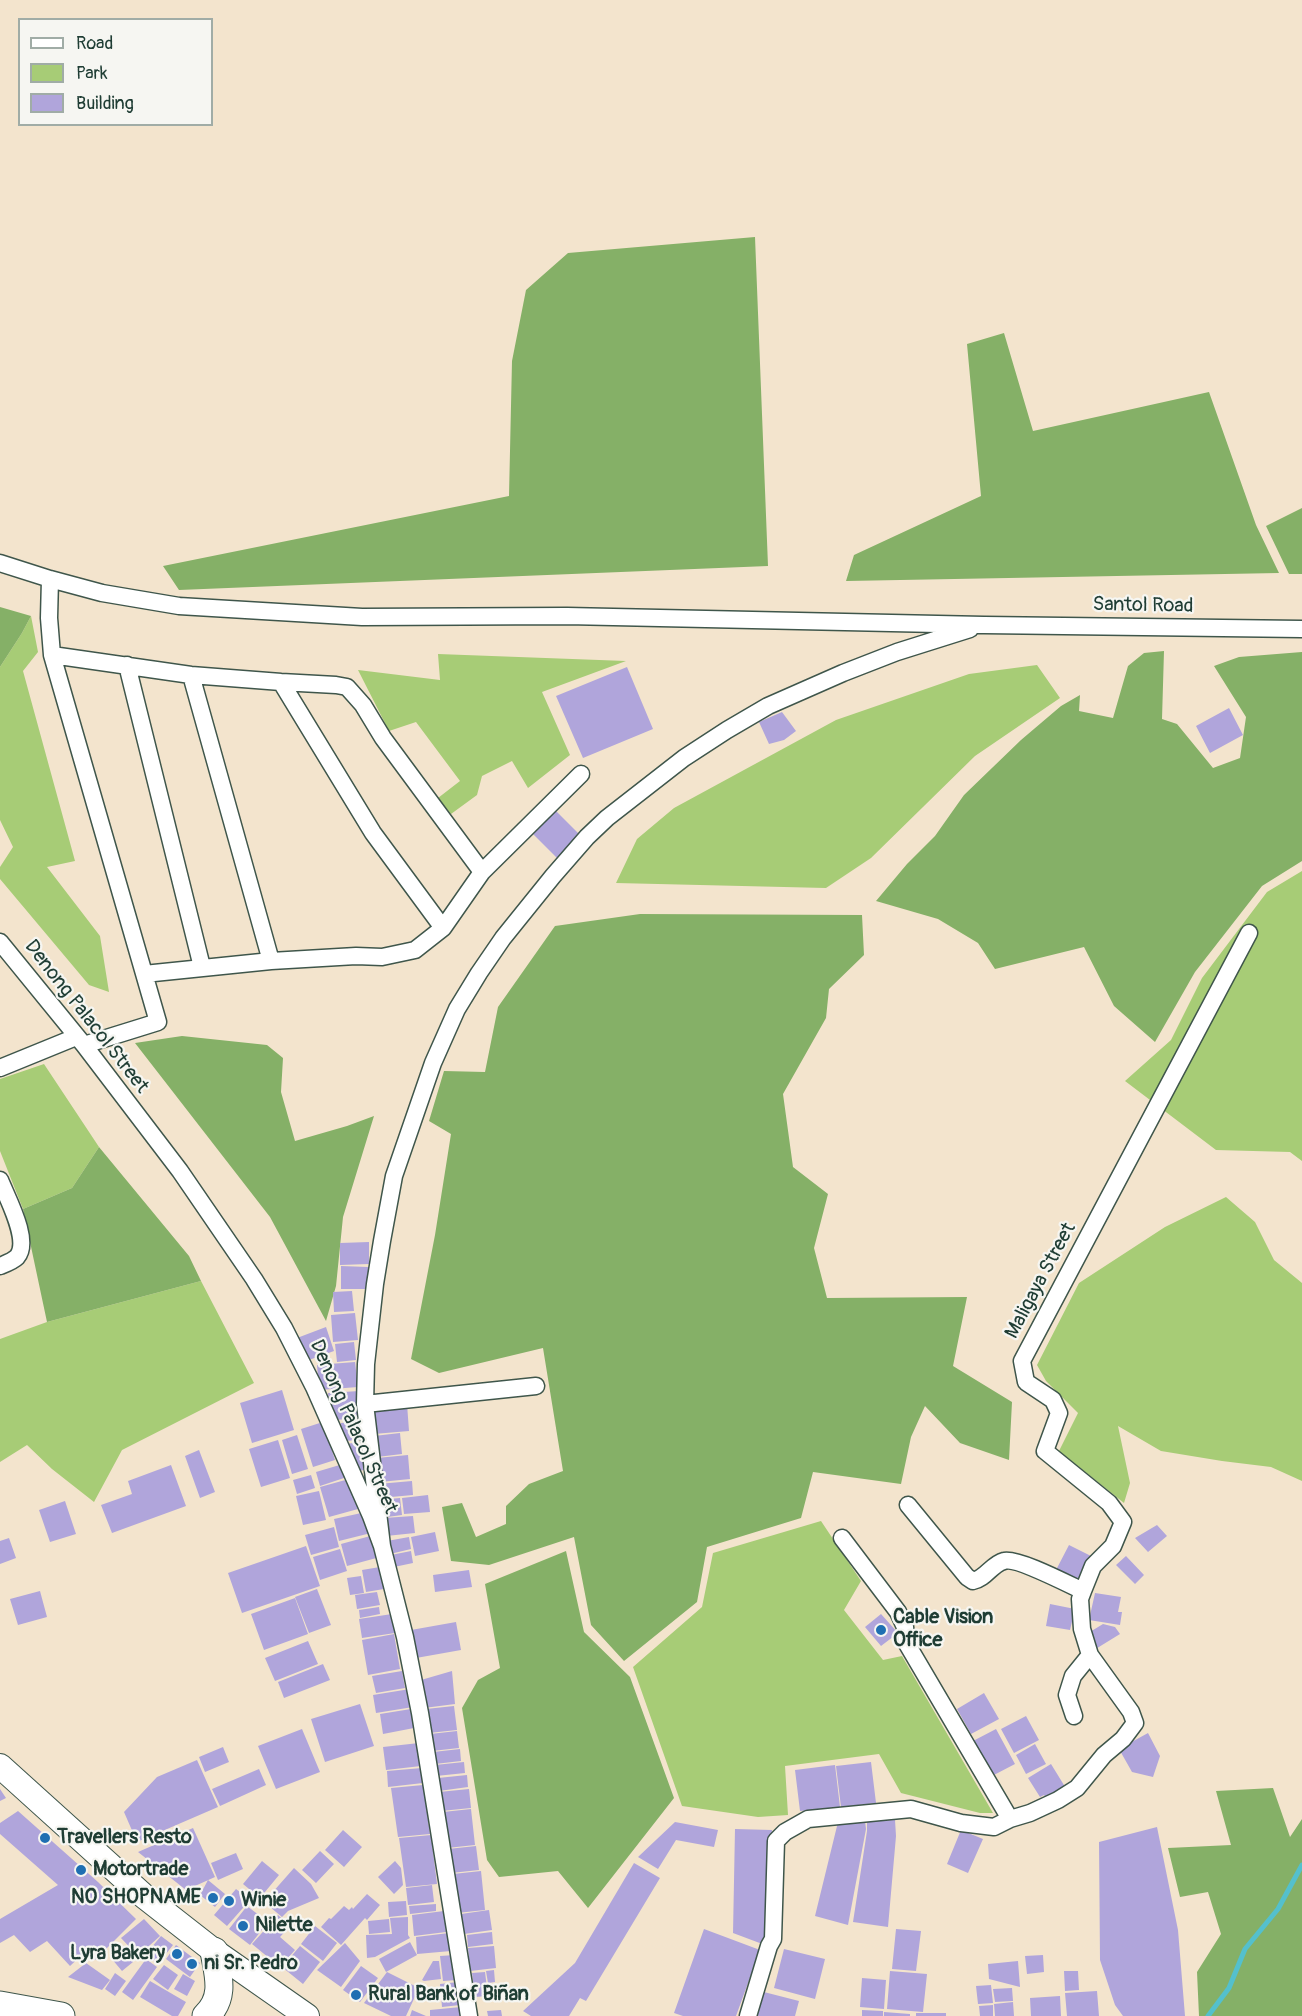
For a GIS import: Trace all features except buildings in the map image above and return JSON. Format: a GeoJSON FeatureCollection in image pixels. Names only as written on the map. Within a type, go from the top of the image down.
{"type":"FeatureCollection","features":[{"type":"Feature","properties":{"kind":"main road"},"geometry":{"type":"LineString","coordinates":[[0,1766],[136,1889],[214,1951],[307,2016]]}},
{"type":"Feature","properties":{"kind":"main road"},"geometry":{"type":"LineString","coordinates":[[206,2016],[213,2010],[220,1990],[214,1951]]}},
{"type":"Feature","properties":{"kind":"main road"},"geometry":{"type":"LineString","coordinates":[[0,2005],[61,2016]]}},
{"type":"Feature","properties":{"kind":"street","name":"Santol Road"},"geometry":{"type":"LineString","coordinates":[[0,563],[102,593],[179,606],[362,617],[567,616],[1302,629]]}},
{"type":"Feature","properties":{"kind":"street"},"geometry":{"type":"LineString","coordinates":[[0,1068],[80,1041],[158,1022],[52,655],[49,618],[50,579]]}},
{"type":"Feature","properties":{"kind":"street"},"geometry":{"type":"LineString","coordinates":[[382,1546],[365,1404],[366,1364],[375,1284],[394,1176],[433,1063],[457,1009],[510,929],[553,876],[601,824],[684,758],[768,706],[897,652],[984,625]]}},
{"type":"Feature","properties":{"kind":"street"},"geometry":{"type":"LineString","coordinates":[[52,655],[191,675],[336,684],[347,687],[363,705],[383,738],[482,872]]}},
{"type":"Feature","properties":{"kind":"street"},"geometry":{"type":"LineString","coordinates":[[127,665],[202,967]]}},
{"type":"Feature","properties":{"kind":"street"},"geometry":{"type":"LineString","coordinates":[[191,675],[271,961]]}},
{"type":"Feature","properties":{"kind":"street"},"geometry":{"type":"LineString","coordinates":[[280,682],[373,833],[443,928]]}},
{"type":"Feature","properties":{"kind":"street"},"geometry":{"type":"LineString","coordinates":[[144,974],[271,961],[356,956],[382,957],[415,950],[443,928],[482,872],[581,774]]}},
{"type":"Feature","properties":{"kind":"street","name":"Maligaya Street"},"geometry":{"type":"LineString","coordinates":[[748,2016],[769,1946],[773,1940],[776,1841],[785,1832],[808,1819],[911,1809],[961,1823],[994,1827],[1010,1818],[1030,1813],[1058,1800],[1077,1788],[1104,1755],[1123,1740],[1135,1724],[1131,1712],[1090,1656],[1082,1629],[1080,1599],[1093,1566],[1113,1546],[1123,1522],[1109,1503],[1046,1451],[1059,1413],[1053,1400],[1026,1382],[1022,1361],[1249,933]]}},
{"type":"Feature","properties":{"kind":"street","name":"Denong Palacol Street"},"geometry":{"type":"LineString","coordinates":[[0,942],[180,1171],[254,1279],[278,1318],[314,1387],[371,1516],[382,1546],[405,1636],[420,1713],[469,2016]]}},
{"type":"Feature","properties":{"kind":"street"},"geometry":{"type":"LineString","coordinates":[[0,1180],[22,1236],[21,1251],[16,1259],[0,1266]]}},
{"type":"Feature","properties":{"kind":"street"},"geometry":{"type":"LineString","coordinates":[[365,1404],[536,1386]]}},
{"type":"Feature","properties":{"kind":"street"},"geometry":{"type":"LineString","coordinates":[[908,1505],[967,1577],[973,1581],[979,1580],[1002,1561],[1014,1560],[1083,1591]]}},
{"type":"Feature","properties":{"kind":"street"},"geometry":{"type":"LineString","coordinates":[[842,1538],[898,1612],[905,1627],[907,1644],[1010,1818]]}},
{"type":"Feature","properties":{"kind":"street"},"geometry":{"type":"LineString","coordinates":[[1074,1716],[1067,1695],[1073,1676],[1090,1656]]}},
{"type":"Feature","properties":{"kind":"green space"},"geometry":{"type":"Polygon","coordinates":[[[755,237],[768,566],[179,590],[163,566],[509,496],[512,361],[526,290],[568,253],[755,237]]]}},
{"type":"Feature","properties":{"kind":"green space"},"geometry":{"type":"Polygon","coordinates":[[[1004,333],[1033,431],[1209,392],[1256,525],[1279,573],[846,581],[854,555],[981,496],[967,344],[1004,333]]]}},
{"type":"Feature","properties":{"kind":"green space"},"geometry":{"type":"Polygon","coordinates":[[[1302,508],[1302,574],[1289,574],[1266,526],[1302,508]]]}},
{"type":"Feature","properties":{"kind":"green space"},"geometry":{"type":"Polygon","coordinates":[[[0,607],[31,616],[0,667],[0,607]]]}},
{"type":"Feature","properties":{"kind":"green space"},"geometry":{"type":"Polygon","coordinates":[[[31,616],[38,652],[23,671],[75,861],[47,867],[100,936],[109,992],[89,985],[0,879],[0,867],[13,847],[0,820],[0,667],[31,616]]]}},
{"type":"Feature","properties":{"kind":"green space"},"geometry":{"type":"Polygon","coordinates":[[[1164,651],[1162,719],[1177,724],[1213,768],[1240,758],[1246,717],[1214,666],[1239,657],[1302,652],[1302,861],[1262,886],[1195,972],[1155,1042],[1114,1006],[1084,947],[995,969],[978,943],[938,919],[876,901],[907,864],[935,836],[964,795],[1021,740],[1061,706],[1080,695],[1079,711],[1113,718],[1128,666],[1144,653],[1164,651]]]}},
{"type":"Feature","properties":{"kind":"green space"},"geometry":{"type":"Polygon","coordinates":[[[438,654],[626,661],[542,692],[570,755],[528,788],[512,761],[482,776],[477,795],[451,814],[438,798],[460,781],[416,722],[389,731],[358,670],[440,680],[438,654]]]}},
{"type":"Feature","properties":{"kind":"green space"},"geometry":{"type":"Polygon","coordinates":[[[1037,665],[1060,698],[975,756],[871,858],[826,888],[616,883],[637,839],[674,808],[836,720],[969,674],[1037,665]]]}},
{"type":"Feature","properties":{"kind":"green space"},"geometry":{"type":"Polygon","coordinates":[[[1302,871],[1302,1161],[1290,1152],[1216,1150],[1125,1081],[1171,1040],[1202,978],[1267,892],[1302,871]]]}},
{"type":"Feature","properties":{"kind":"green space"},"geometry":{"type":"Polygon","coordinates":[[[640,914],[862,915],[864,955],[829,989],[826,1018],[783,1094],[793,1167],[828,1194],[814,1248],[827,1298],[967,1297],[953,1366],[1012,1402],[1009,1460],[960,1443],[925,1406],[911,1437],[901,1484],[813,1472],[801,1518],[707,1547],[697,1602],[624,1661],[591,1625],[574,1537],[489,1565],[451,1561],[442,1507],[462,1503],[476,1537],[506,1524],[506,1506],[529,1484],[563,1471],[543,1348],[439,1373],[411,1359],[435,1235],[451,1134],[429,1121],[444,1071],[485,1072],[498,1007],[555,926],[640,914]]]}},
{"type":"Feature","properties":{"kind":"green space"},"geometry":{"type":"Polygon","coordinates":[[[182,1036],[267,1045],[283,1058],[281,1092],[295,1141],[374,1116],[343,1217],[336,1286],[326,1321],[270,1217],[135,1043],[182,1036]]]}},
{"type":"Feature","properties":{"kind":"green space"},"geometry":{"type":"Polygon","coordinates":[[[44,1064],[99,1147],[72,1188],[23,1209],[0,1151],[0,1079],[44,1064]]]}},
{"type":"Feature","properties":{"kind":"green space"},"geometry":{"type":"Polygon","coordinates":[[[99,1147],[189,1256],[201,1281],[47,1322],[23,1209],[72,1188],[99,1147]]]}},
{"type":"Feature","properties":{"kind":"green space"},"geometry":{"type":"Polygon","coordinates":[[[1226,1197],[1255,1222],[1274,1260],[1302,1283],[1302,1481],[1271,1467],[1161,1451],[1118,1426],[1130,1483],[1124,1503],[1059,1451],[1078,1413],[1046,1381],[1037,1365],[1079,1283],[1165,1227],[1226,1197]]]}},
{"type":"Feature","properties":{"kind":"green space"},"geometry":{"type":"Polygon","coordinates":[[[201,1281],[254,1383],[122,1450],[94,1502],[52,1469],[27,1445],[0,1462],[0,1339],[47,1322],[201,1281]]]}},
{"type":"Feature","properties":{"kind":"green space"},"geometry":{"type":"Polygon","coordinates":[[[821,1521],[861,1581],[844,1610],[883,1660],[902,1656],[993,1813],[980,1813],[901,1793],[879,1754],[785,1766],[788,1815],[758,1817],[682,1806],[633,1667],[702,1607],[713,1553],[821,1521]]]}},
{"type":"Feature","properties":{"kind":"green space"},"geometry":{"type":"Polygon","coordinates":[[[566,1551],[584,1632],[630,1677],[674,1798],[588,1908],[558,1871],[499,1877],[487,1860],[462,1708],[478,1680],[500,1668],[485,1584],[566,1551]]]}},
{"type":"Feature","properties":{"kind":"green space"},"geometry":{"type":"Polygon","coordinates":[[[1273,1788],[1290,1837],[1302,1819],[1302,2016],[1199,2016],[1197,1972],[1221,1934],[1208,1892],[1180,1897],[1168,1848],[1231,1845],[1216,1791],[1273,1788]]]}},
{"type":"Feature","properties":{"kind":"waterway"},"geometry":{"type":"LineString","coordinates":[[1208,2016],[1229,1988],[1245,1949],[1278,1909],[1302,1865]]}},
{"type":"Feature","properties":{"kind":"place","name":"Cable Vision Office"},"geometry":{"type":"Point","coordinates":[881,1630]}},
{"type":"Feature","properties":{"kind":"place","name":"Travellers Resto"},"geometry":{"type":"Point","coordinates":[45,1838]}},
{"type":"Feature","properties":{"kind":"place","name":"Motortrade"},"geometry":{"type":"Point","coordinates":[81,1870]}},
{"type":"Feature","properties":{"kind":"place","name":"NO SHOPNAME"},"geometry":{"type":"Point","coordinates":[213,1898]}},
{"type":"Feature","properties":{"kind":"place","name":"Winie"},"geometry":{"type":"Point","coordinates":[229,1901]}},
{"type":"Feature","properties":{"kind":"place","name":"Nilette"},"geometry":{"type":"Point","coordinates":[243,1926]}},
{"type":"Feature","properties":{"kind":"place","name":"Lyra Bakery"},"geometry":{"type":"Point","coordinates":[177,1954]}},
{"type":"Feature","properties":{"kind":"place","name":"ni Sr. Pedro"},"geometry":{"type":"Point","coordinates":[192,1964]}},
{"type":"Feature","properties":{"kind":"place","name":"Rural Bank of Biñan"},"geometry":{"type":"Point","coordinates":[356,1995]}}]}
